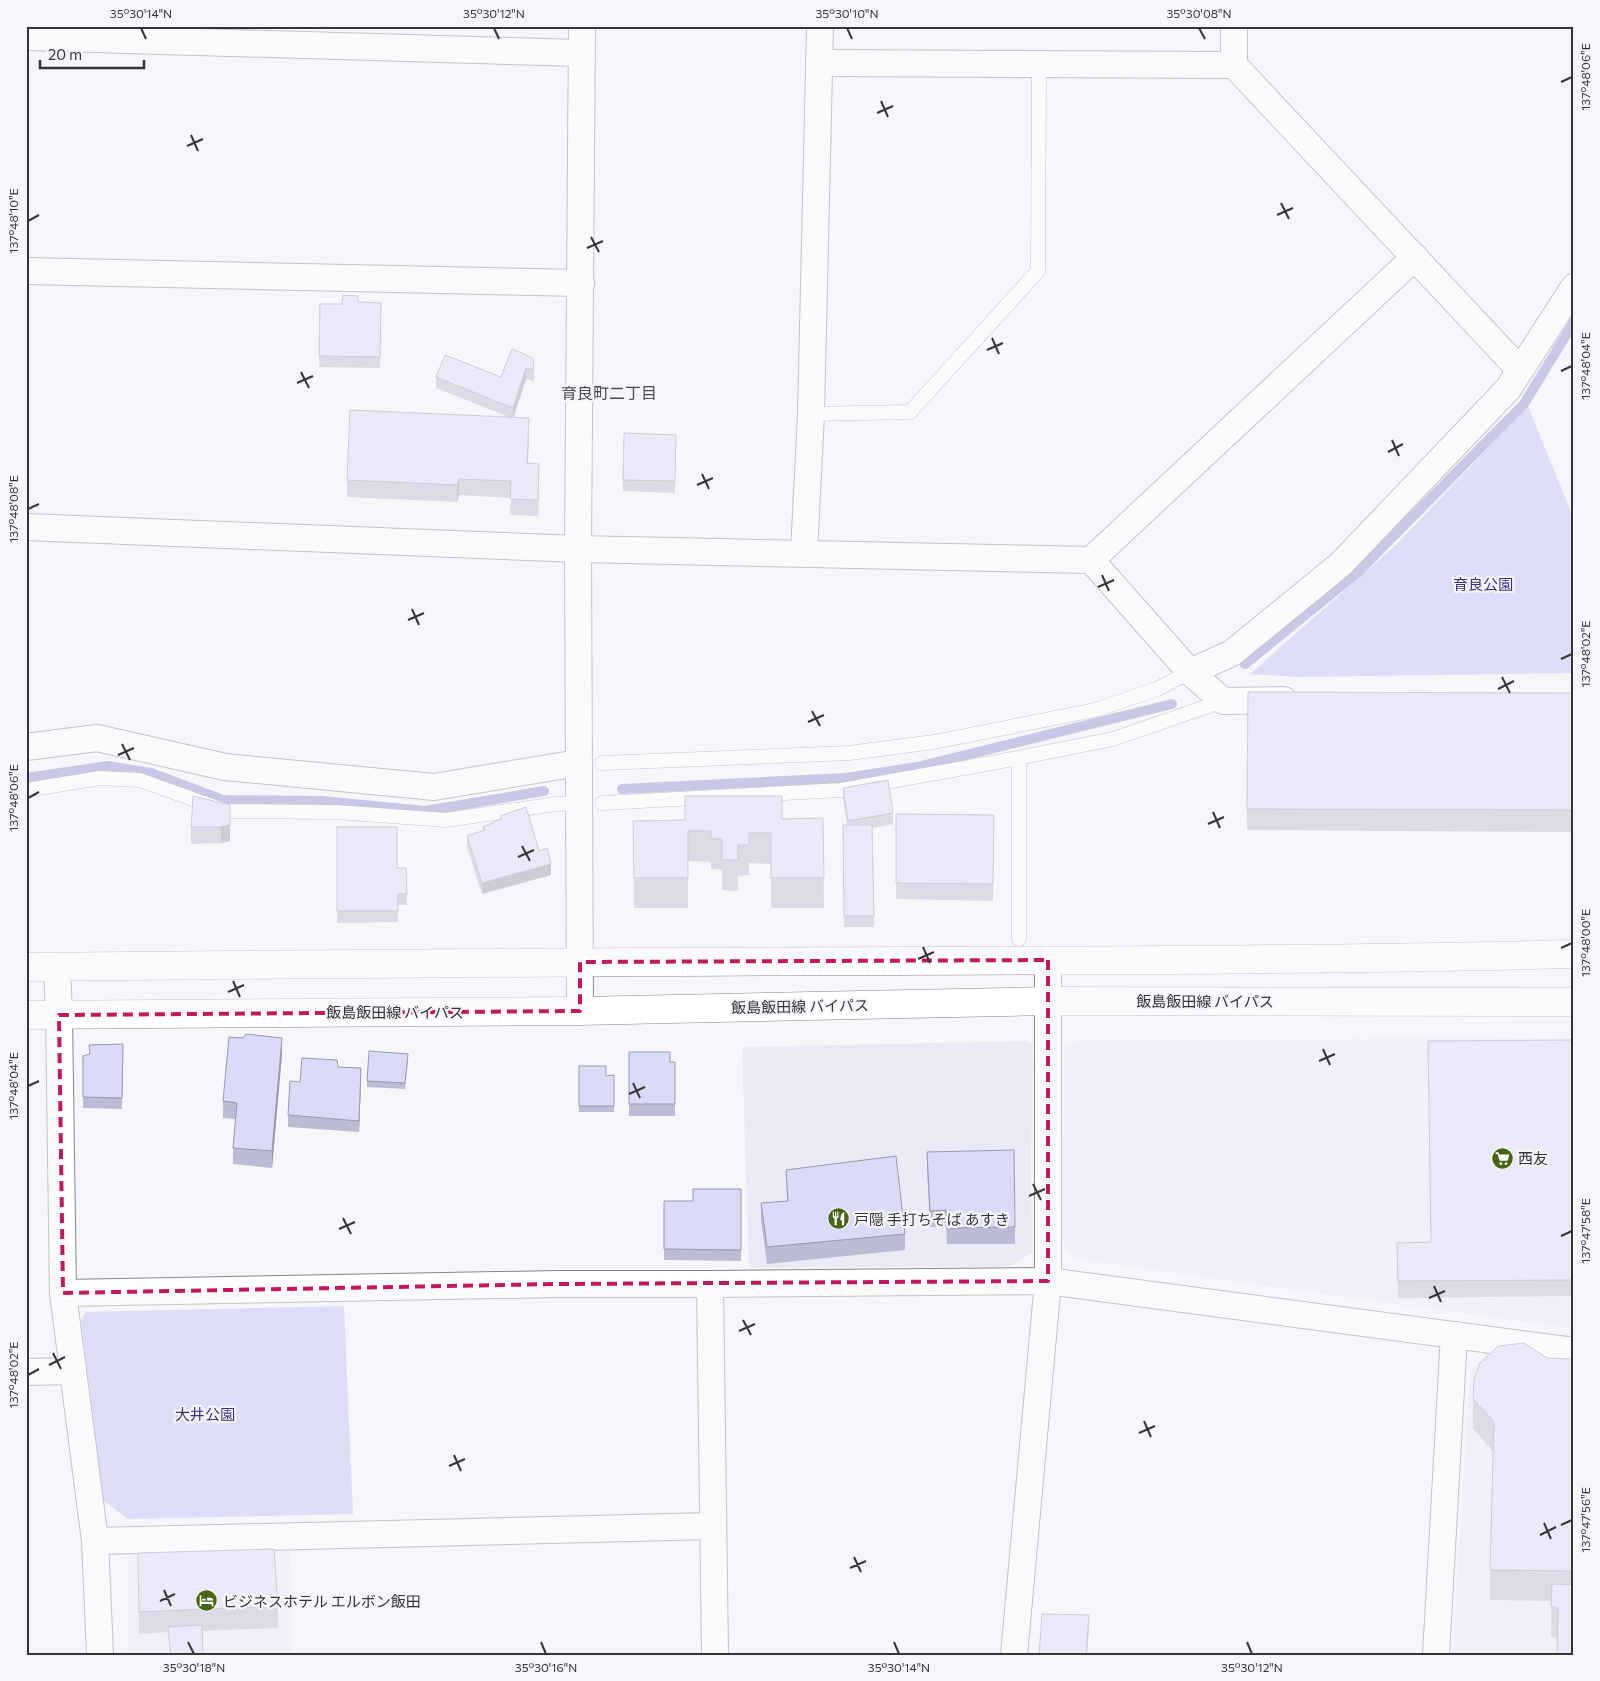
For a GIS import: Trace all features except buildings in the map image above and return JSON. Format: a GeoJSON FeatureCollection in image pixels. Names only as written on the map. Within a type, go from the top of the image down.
{"type":"FeatureCollection","features":[{"type":"Feature","properties":{"kind":"main road"},"geometry":{"type":"LineString","coordinates":[[26,967],[1466,957],[1574,954]]}},
{"type":"Feature","properties":{"kind":"main road","name":"飯島飯田線 バイパス"},"geometry":{"type":"LineString","coordinates":[[26,1015],[580,1011],[1048,1001],[1574,1002]]}},
{"type":"Feature","properties":{"kind":"street"},"geometry":{"type":"LineString","coordinates":[[580,1011],[580,962],[590,803],[590,763],[578,549],[582,26]]}},
{"type":"Feature","properties":{"kind":"street"},"geometry":{"type":"LineString","coordinates":[[804,553],[811,414],[820,26]]}},
{"type":"Feature","properties":{"kind":"street"},"geometry":{"type":"LineString","coordinates":[[1234,26],[1234,65],[1520,370]]}},
{"type":"Feature","properties":{"kind":"street"},"geometry":{"type":"LineString","coordinates":[[26,37],[150,34],[581,53]]}},
{"type":"Feature","properties":{"kind":"street"},"geometry":{"type":"LineString","coordinates":[[819,63],[1234,65]]}},
{"type":"Feature","properties":{"kind":"street"},"geometry":{"type":"LineString","coordinates":[[26,527],[578,549],[1091,560],[1414,257]]}},
{"type":"Feature","properties":{"kind":"street"},"geometry":{"type":"LineString","coordinates":[[26,271],[581,283]]}},
{"type":"Feature","properties":{"kind":"street"},"geometry":{"type":"LineString","coordinates":[[1190,672],[1232,654],[1341,564],[1508,389],[1574,287]]}},
{"type":"Feature","properties":{"kind":"street"},"geometry":{"type":"LineString","coordinates":[[1091,560],[1190,672],[1223,701],[1310,700]]}},
{"type":"Feature","properties":{"kind":"street"},"geometry":{"type":"LineString","coordinates":[[26,747],[97,738],[225,767],[434,787],[590,763]]}},
{"type":"Feature","properties":{"kind":"street"},"geometry":{"type":"LineString","coordinates":[[1014,1655],[1048,1281],[1048,960]]}},
{"type":"Feature","properties":{"kind":"street"},"geometry":{"type":"LineString","coordinates":[[57,967],[60,1015],[63,1293],[95,1541],[100,1655]]}},
{"type":"Feature","properties":{"kind":"street"},"geometry":{"type":"LineString","coordinates":[[63,1293],[547,1284],[1048,1281],[1574,1351]]}},
{"type":"Feature","properties":{"kind":"street"},"geometry":{"type":"LineString","coordinates":[[710,1284],[715,1655]]}},
{"type":"Feature","properties":{"kind":"street"},"geometry":{"type":"LineString","coordinates":[[1436,1655],[1454,1335]]}},
{"type":"Feature","properties":{"kind":"street"},"geometry":{"type":"LineString","coordinates":[[26,1372],[73,1371]]}},
{"type":"Feature","properties":{"kind":"street"},"geometry":{"type":"LineString","coordinates":[[95,1541],[713,1526]]}},
{"type":"Feature","properties":{"kind":"lane"},"geometry":{"type":"LineString","coordinates":[[811,414],[910,412],[1038,271],[1040,64]]}},
{"type":"Feature","properties":{"kind":"lane"},"geometry":{"type":"LineString","coordinates":[[590,763],[849,753],[934,742],[1095,710],[1157,689],[1190,672]]}},
{"type":"Feature","properties":{"kind":"lane"},"geometry":{"type":"LineString","coordinates":[[26,790],[100,778],[140,780],[226,811],[336,812],[446,820],[556,804],[841,790],[1113,739],[1223,701]]}},
{"type":"Feature","properties":{"kind":"lane"},"geometry":{"type":"LineString","coordinates":[[1019,758],[1019,939]]}},
{"type":"Feature","properties":{"kind":"highlighted area"},"geometry":{"type":"Polygon","coordinates":[[[1048,960],[1048,1281],[557,1284],[63,1293],[59,1015],[580,1011],[580,962],[1048,960]]]}},
{"type":"Feature","properties":{"kind":"shaded area"},"geometry":{"type":"Polygon","coordinates":[[[1574,1038],[1574,1329],[1081,1260],[1072,1257],[1064,1245],[1062,1236],[1064,1048],[1081,1040],[1574,1038]]]}},
{"type":"Feature","properties":{"kind":"shaded area"},"geometry":{"type":"Polygon","coordinates":[[[1028,1041],[1033,1045],[1032,1253],[1010,1266],[749,1268],[742,1047],[1028,1041]]]}},
{"type":"Feature","properties":{"kind":"shaded area"},"geometry":{"type":"Polygon","coordinates":[[[1484,1361],[1574,1655],[1452,1655],[1470,1373],[1474,1366],[1484,1361]]]}},
{"type":"Feature","properties":{"kind":"shaded area"},"geometry":{"type":"Polygon","coordinates":[[[291,1549],[292,1655],[127,1655],[128,1553],[291,1549]]]}},
{"type":"Feature","properties":{"kind":"green space","name":"育良公園"},"geometry":{"type":"Polygon","coordinates":[[[1528,406],[1574,519],[1574,658],[1572,673],[1299,677],[1250,674],[1396,545],[1528,406]]]}},
{"type":"Feature","properties":{"kind":"green space","name":"大井公園"},"geometry":{"type":"Polygon","coordinates":[[[344,1306],[353,1514],[128,1519],[103,1500],[81,1320],[86,1312],[344,1306]]]}},
{"type":"Feature","properties":{"kind":"waterway"},"geometry":{"type":"LineString","coordinates":[[1245,664],[1358,572],[1524,404],[1574,322]]}},
{"type":"Feature","properties":{"kind":"waterway"},"geometry":{"type":"LineString","coordinates":[[622,789],[846,778],[917,767],[1172,704]]}},
{"type":"Feature","properties":{"kind":"waterway"},"geometry":{"type":"LineString","coordinates":[[26,778],[108,766],[151,773],[223,800],[322,801],[425,811],[544,791]]}},
{"type":"Feature","properties":{"kind":"place","name":"西友"},"geometry":{"type":"Point","coordinates":[1502,1158]}},
{"type":"Feature","properties":{"kind":"place","name":"戸隠 手打ちそば あすき"},"geometry":{"type":"Point","coordinates":[838,1219]}},
{"type":"Feature","properties":{"kind":"place","name":"ビジネスホテル エルボン飯田"},"geometry":{"type":"Point","coordinates":[207,1601]}},
{"type":"Feature","properties":{"kind":"district","name":"育良町二丁目"},"geometry":{"type":"Point","coordinates":[609,392]}}]}
